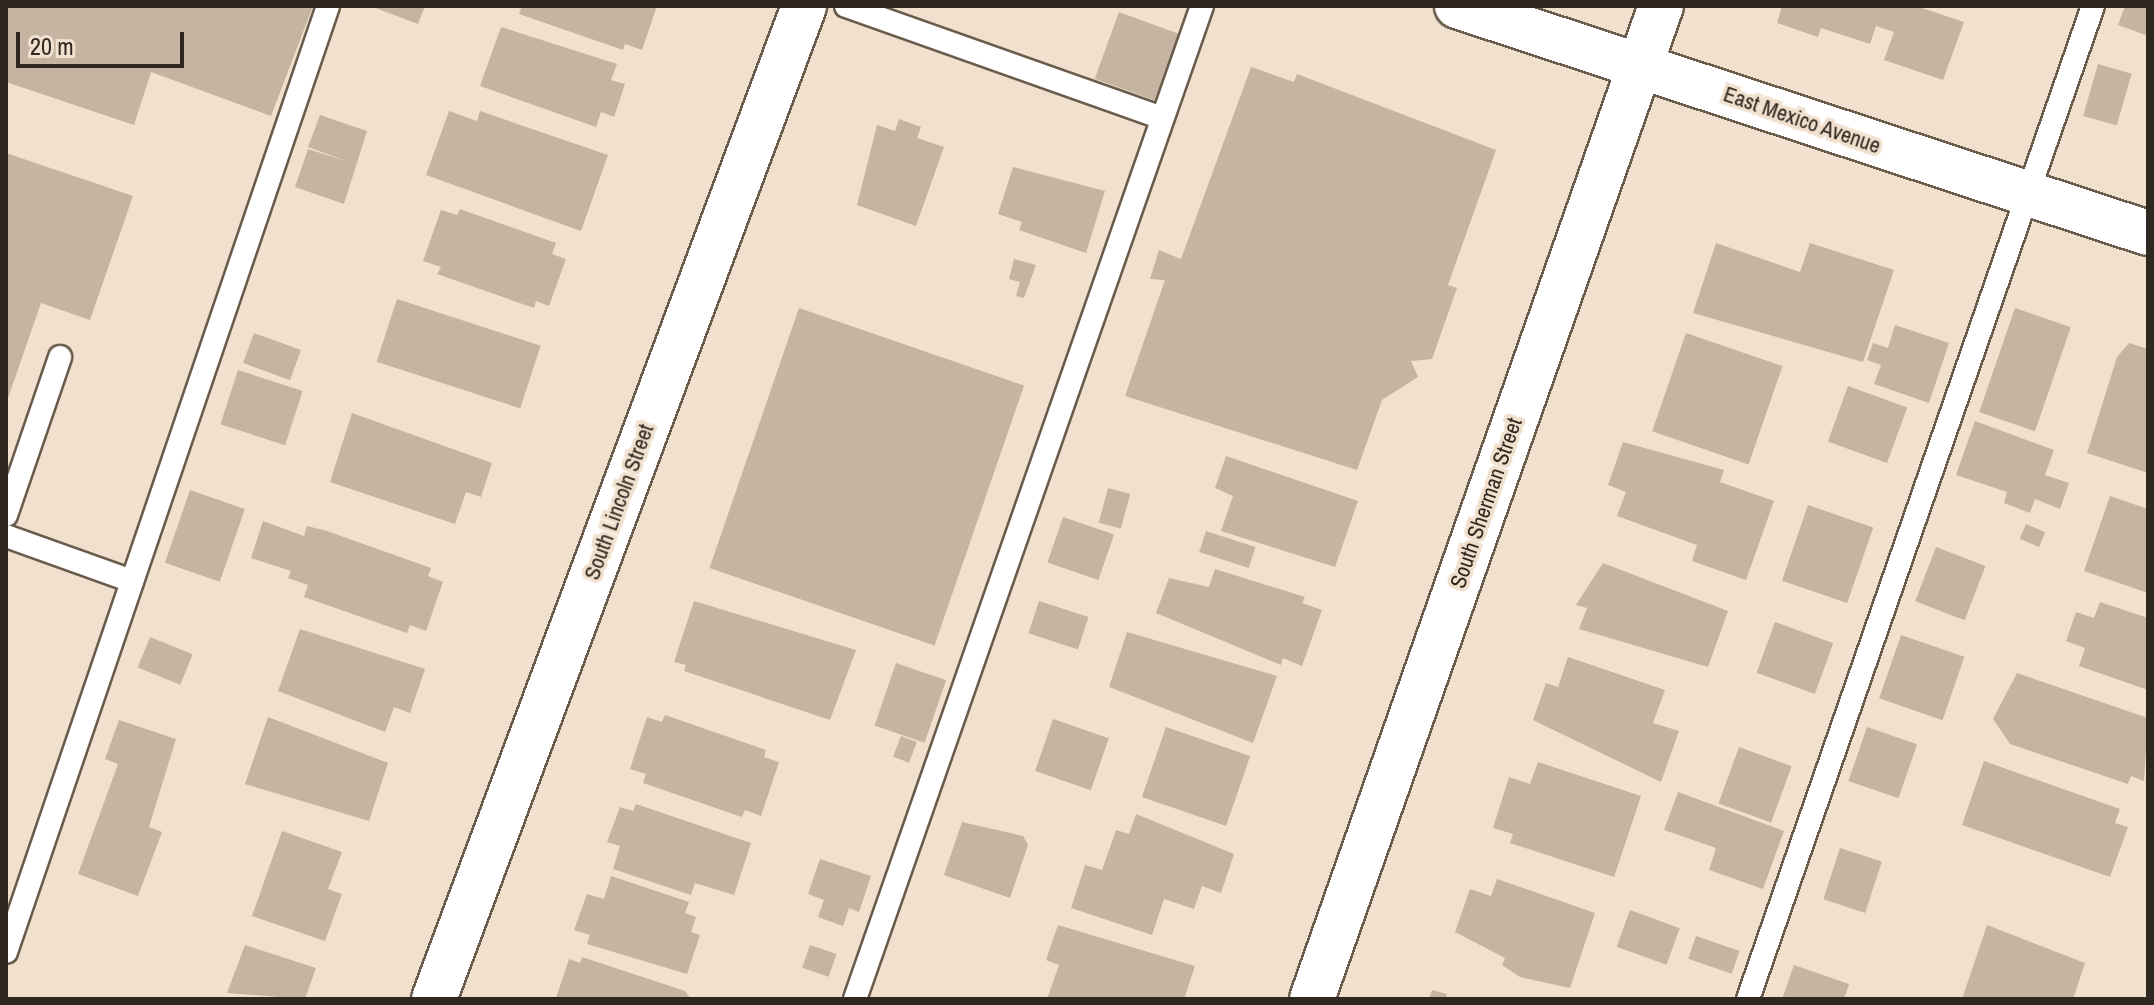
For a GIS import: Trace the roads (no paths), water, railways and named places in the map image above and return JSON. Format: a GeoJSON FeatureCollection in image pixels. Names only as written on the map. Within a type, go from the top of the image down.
{"type":"FeatureCollection","features":[{"type":"Feature","properties":{"kind":"street","name":"South Lincoln Street"},"geometry":{"type":"LineString","coordinates":[[434,999],[804,6]]}},
{"type":"Feature","properties":{"kind":"street","name":"East Mexico Avenue"},"geometry":{"type":"LineString","coordinates":[[1457,6],[1638,63],[2026,196],[2148,233]]}},
{"type":"Feature","properties":{"kind":"street","name":"South Sherman Street"},"geometry":{"type":"LineString","coordinates":[[1312,999],[1638,63],[1661,6]]}},
{"type":"Feature","properties":{"kind":"lane"},"geometry":{"type":"LineString","coordinates":[[6,952],[328,6]]}},
{"type":"Feature","properties":{"kind":"lane"},"geometry":{"type":"LineString","coordinates":[[846,6],[1162,118]]}},
{"type":"Feature","properties":{"kind":"lane"},"geometry":{"type":"LineString","coordinates":[[855,999],[1202,6]]}},
{"type":"Feature","properties":{"kind":"lane"},"geometry":{"type":"LineString","coordinates":[[1748,999],[2093,6]]}},
{"type":"Feature","properties":{"kind":"lane"},"geometry":{"type":"LineString","coordinates":[[6,515],[60,357]]}},
{"type":"Feature","properties":{"kind":"lane"},"geometry":{"type":"LineString","coordinates":[[6,536],[132,581]]}}]}
